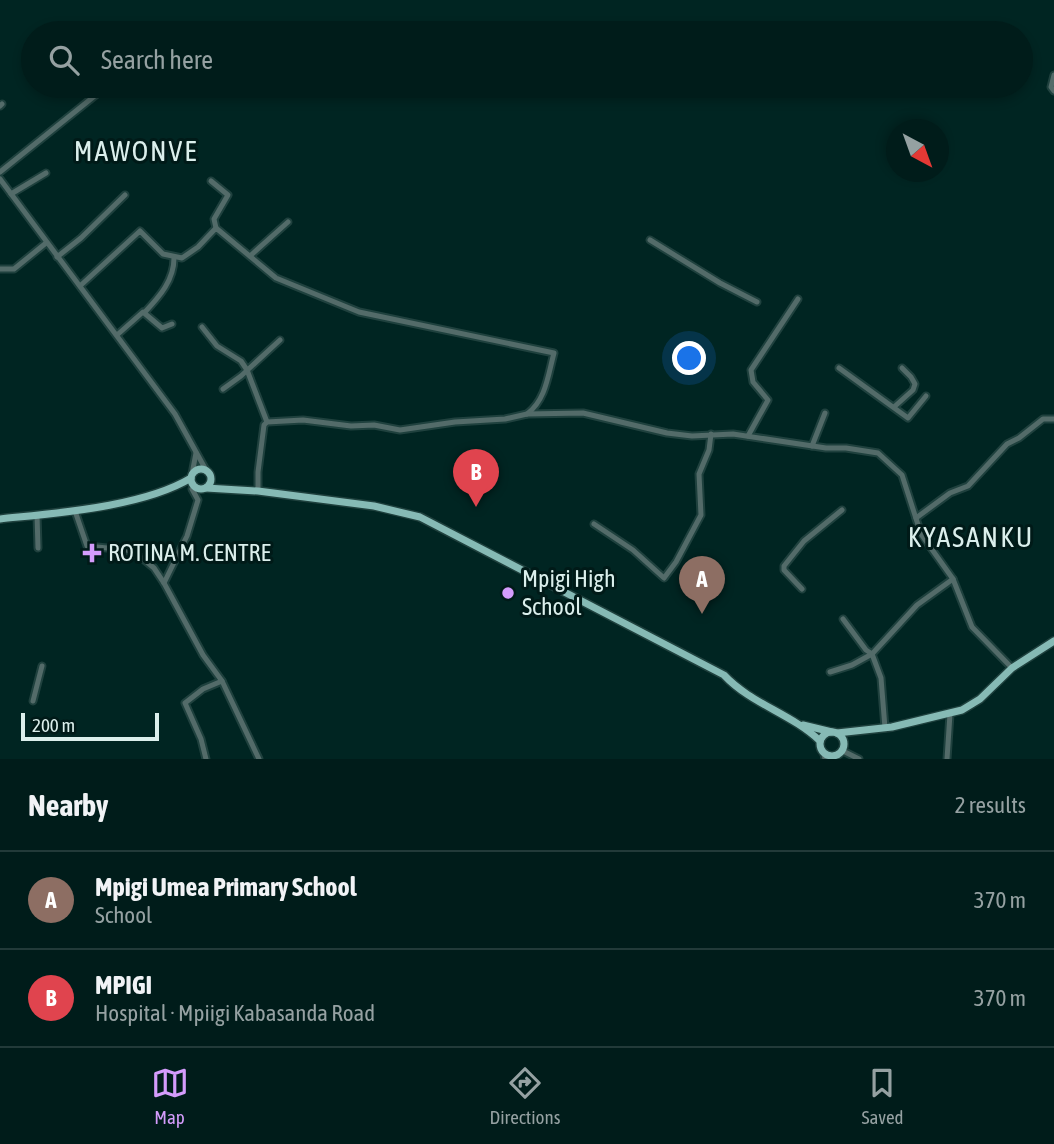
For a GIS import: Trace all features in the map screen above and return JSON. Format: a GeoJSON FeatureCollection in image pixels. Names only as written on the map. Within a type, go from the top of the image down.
{"type":"FeatureCollection","features":[{"type":"Feature","properties":{"kind":"main road"},"geometry":{"type":"LineString","coordinates":[[175,488],[200,469],[206,470],[211,478],[228,491]]}},
{"type":"Feature","properties":{"kind":"main road"},"geometry":{"type":"LineString","coordinates":[[192,476],[194,489]]}},
{"type":"Feature","properties":{"kind":"main road"},"geometry":{"type":"LineString","coordinates":[[205,488],[210,484],[211,478]]}},
{"type":"Feature","properties":{"kind":"main road"},"geometry":{"type":"LineString","coordinates":[[0,519],[75,511],[175,488],[258,491],[374,506],[420,517],[724,675],[736,688],[796,722],[820,741],[821,748],[829,757],[858,732]]}},
{"type":"Feature","properties":{"kind":"main road"},"geometry":{"type":"LineString","coordinates":[[820,741],[824,736],[835,733],[885,728],[962,710],[981,699],[1012,668],[1054,640]]}},
{"type":"Feature","properties":{"kind":"main road"},"geometry":{"type":"LineString","coordinates":[[796,722],[835,733],[843,747]]}},
{"type":"Feature","properties":{"kind":"street"},"geometry":{"type":"LineString","coordinates":[[1054,75],[1051,87],[1054,91]]}},
{"type":"Feature","properties":{"kind":"street"},"geometry":{"type":"LineString","coordinates":[[0,172],[92,98]]}},
{"type":"Feature","properties":{"kind":"street"},"geometry":{"type":"LineString","coordinates":[[11,194],[46,173]]}},
{"type":"Feature","properties":{"kind":"street"},"geometry":{"type":"LineString","coordinates":[[0,179],[175,414],[206,470]]}},
{"type":"Feature","properties":{"kind":"street"},"geometry":{"type":"LineString","coordinates":[[211,181],[228,195],[214,219],[216,228],[266,272],[284,282],[359,312],[554,353],[542,397],[536,408],[527,414]]}},
{"type":"Feature","properties":{"kind":"street"},"geometry":{"type":"LineString","coordinates":[[57,257],[81,238],[125,195]]}},
{"type":"Feature","properties":{"kind":"street"},"geometry":{"type":"LineString","coordinates":[[250,256],[288,222]]}},
{"type":"Feature","properties":{"kind":"street"},"geometry":{"type":"LineString","coordinates":[[80,286],[139,231],[163,254],[181,258],[193,251],[216,228]]}},
{"type":"Feature","properties":{"kind":"street"},"geometry":{"type":"LineString","coordinates":[[650,240],[720,283],[757,302]]}},
{"type":"Feature","properties":{"kind":"street"},"geometry":{"type":"LineString","coordinates":[[0,269],[14,269],[46,243]]}},
{"type":"Feature","properties":{"kind":"street"},"geometry":{"type":"LineString","coordinates":[[117,335],[145,312],[164,290],[165,283],[174,272],[174,258]]}},
{"type":"Feature","properties":{"kind":"street"},"geometry":{"type":"LineString","coordinates":[[748,436],[768,400],[753,382],[751,370],[798,299]]}},
{"type":"Feature","properties":{"kind":"street"},"geometry":{"type":"LineString","coordinates":[[145,312],[159,327],[173,324]]}},
{"type":"Feature","properties":{"kind":"street"},"geometry":{"type":"LineString","coordinates":[[202,327],[217,346],[241,361],[267,422]]}},
{"type":"Feature","properties":{"kind":"street"},"geometry":{"type":"LineString","coordinates":[[223,389],[280,340]]}},
{"type":"Feature","properties":{"kind":"street"},"geometry":{"type":"LineString","coordinates":[[839,368],[908,418],[926,396]]}},
{"type":"Feature","properties":{"kind":"street"},"geometry":{"type":"LineString","coordinates":[[894,407],[913,390],[915,384],[902,368]]}},
{"type":"Feature","properties":{"kind":"street"},"geometry":{"type":"LineString","coordinates":[[267,422],[303,419],[400,430],[527,414],[583,413],[667,433],[727,433],[878,453],[902,475],[923,539],[953,579],[972,627],[1012,668]]}},
{"type":"Feature","properties":{"kind":"street"},"geometry":{"type":"LineString","coordinates":[[812,446],[825,413]]}},
{"type":"Feature","properties":{"kind":"street"},"geometry":{"type":"LineString","coordinates":[[916,518],[950,493],[968,486],[1007,444],[1044,419],[1054,419]]}},
{"type":"Feature","properties":{"kind":"street"},"geometry":{"type":"LineString","coordinates":[[258,491],[263,429],[267,422]]}},
{"type":"Feature","properties":{"kind":"street"},"geometry":{"type":"LineString","coordinates":[[594,524],[633,550],[664,578],[676,562],[701,515],[699,474],[709,450],[711,434]]}},
{"type":"Feature","properties":{"kind":"street"},"geometry":{"type":"LineString","coordinates":[[192,476],[196,453]]}},
{"type":"Feature","properties":{"kind":"street"},"geometry":{"type":"LineString","coordinates":[[164,583],[191,525],[198,500],[194,489]]}},
{"type":"Feature","properties":{"kind":"street"},"geometry":{"type":"LineString","coordinates":[[802,589],[784,570],[785,566],[804,541],[842,510]]}},
{"type":"Feature","properties":{"kind":"street"},"geometry":{"type":"LineString","coordinates":[[75,511],[87,546],[127,550],[149,562],[164,583],[203,655],[222,681],[258,759]]}},
{"type":"Feature","properties":{"kind":"street"},"geometry":{"type":"LineString","coordinates":[[37,515],[38,548]]}},
{"type":"Feature","properties":{"kind":"street"},"geometry":{"type":"LineString","coordinates":[[830,672],[852,665],[872,654],[917,605],[953,579]]}},
{"type":"Feature","properties":{"kind":"street"},"geometry":{"type":"LineString","coordinates":[[843,620],[872,654],[881,678],[885,728]]}},
{"type":"Feature","properties":{"kind":"street"},"geometry":{"type":"LineString","coordinates":[[33,701],[42,666]]}},
{"type":"Feature","properties":{"kind":"street"},"geometry":{"type":"LineString","coordinates":[[206,759],[201,738],[185,704],[203,689],[222,681]]}},
{"type":"Feature","properties":{"kind":"street"},"geometry":{"type":"LineString","coordinates":[[947,759],[950,714]]}},
{"type":"Feature","properties":{"kind":"street"},"geometry":{"type":"LineString","coordinates":[[843,747],[859,759]]}},
{"type":"Feature","properties":{"kind":"place","name":"MPIGI"},"geometry":{"type":"Point","coordinates":[476,507]}},
{"type":"Feature","properties":{"kind":"place","name":"ROTINA M. CENTRE"},"geometry":{"type":"Point","coordinates":[92,553]}},
{"type":"Feature","properties":{"kind":"place","name":"Mpigi High School"},"geometry":{"type":"Point","coordinates":[508,593]}},
{"type":"Feature","properties":{"kind":"place","name":"Mpigi Umea Primary School"},"geometry":{"type":"Point","coordinates":[702,614]}},
{"type":"Feature","properties":{"kind":"district","name":"MAWONVE"},"geometry":{"type":"Point","coordinates":[136,151]}},
{"type":"Feature","properties":{"kind":"district","name":"KYASANKU"},"geometry":{"type":"Point","coordinates":[971,537]}}]}
